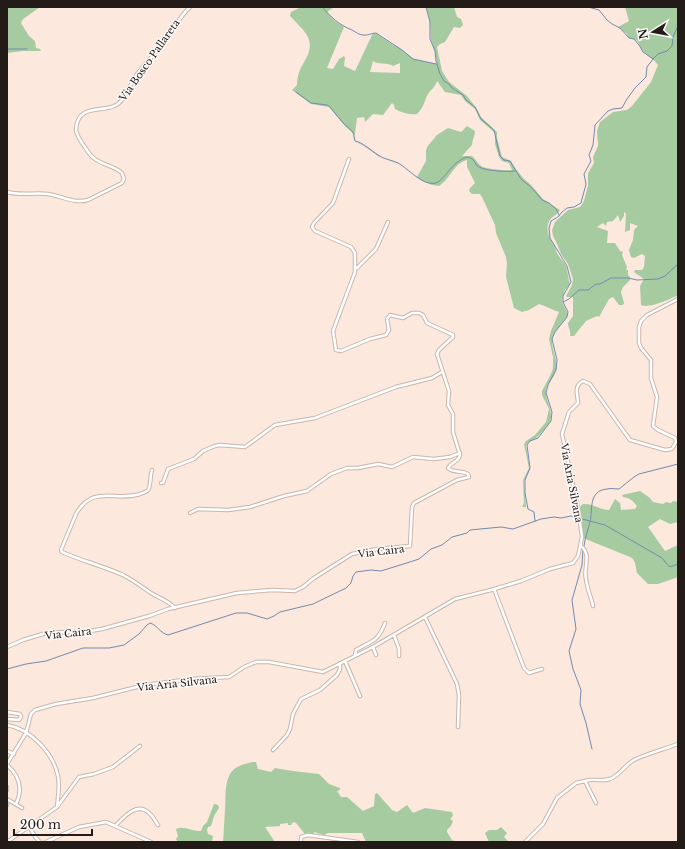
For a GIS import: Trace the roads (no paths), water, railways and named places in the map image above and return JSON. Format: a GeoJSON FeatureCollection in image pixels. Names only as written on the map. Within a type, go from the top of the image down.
{"type":"FeatureCollection","features":[{"type":"Feature","properties":{"kind":"street","name":"Via Bosco Pallareta"},"geometry":{"type":"LineString","coordinates":[[7,192],[20,195],[49,194],[82,202],[122,183],[124,179],[122,172],[98,161],[88,152],[77,134],[76,130],[78,122],[86,112],[94,109],[112,107],[120,102],[138,74],[167,38],[181,16],[190,7]]}},
{"type":"Feature","properties":{"kind":"street"},"geometry":{"type":"LineString","coordinates":[[190,513],[198,509],[228,510],[250,507],[309,490],[331,474],[348,468],[358,468],[378,464],[392,467],[413,457],[434,459],[450,457],[460,453],[453,432],[453,414],[448,405],[449,393],[442,372],[438,352],[454,335],[427,323],[419,313],[412,313],[403,318],[389,315],[387,319],[388,331],[386,335],[370,339],[341,351],[337,351],[333,331],[356,268],[355,253],[352,248],[315,231],[312,228],[314,223],[333,203],[349,159]]}},
{"type":"Feature","properties":{"kind":"street"},"geometry":{"type":"LineString","coordinates":[[356,268],[376,249],[388,222]]}},
{"type":"Feature","properties":{"kind":"street","name":"Via Aria Silvana"},"geometry":{"type":"LineString","coordinates":[[26,733],[31,714],[35,710],[145,685],[230,677],[244,667],[256,662],[270,662],[323,672],[373,647],[455,599],[521,581],[550,569],[571,564],[577,559],[581,546],[581,531],[578,508],[562,434],[568,414],[578,404],[576,389],[580,383],[586,382],[592,387],[630,440],[662,450],[671,449],[675,445],[675,438],[653,426],[657,397],[651,378],[652,362],[650,357],[640,347],[638,335],[639,324],[644,318],[652,312],[678,299]]}},
{"type":"Feature","properties":{"kind":"street"},"geometry":{"type":"LineString","coordinates":[[161,483],[163,483],[168,469],[194,459],[203,451],[220,446],[245,447],[275,425],[315,418],[396,387],[432,378],[442,372]]}},
{"type":"Feature","properties":{"kind":"street","name":"Via Caira"},"geometry":{"type":"LineString","coordinates":[[7,647],[23,640],[50,633],[102,629],[175,608],[237,593],[272,590],[295,591],[352,554],[377,549],[410,546],[412,507],[414,503],[457,480],[469,477],[465,472],[451,470],[448,468],[459,458],[460,453]]}},
{"type":"Feature","properties":{"kind":"street"},"geometry":{"type":"LineString","coordinates":[[152,470],[149,481],[150,487],[148,491],[130,495],[102,495],[91,499],[79,509],[61,550],[62,552],[77,559],[137,582],[151,593],[172,604],[175,608]]}},
{"type":"Feature","properties":{"kind":"street","name":"Via Aria Silvana"},"geometry":{"type":"LineString","coordinates":[[581,546],[586,553],[587,561],[585,577],[594,606]]}},
{"type":"Feature","properties":{"kind":"street"},"geometry":{"type":"LineString","coordinates":[[494,589],[524,668],[529,673],[542,669]]}},
{"type":"Feature","properties":{"kind":"street"},"geometry":{"type":"LineString","coordinates":[[425,617],[457,684],[459,695],[458,727]]}},
{"type":"Feature","properties":{"kind":"street","name":"Via Aria Silvana"},"geometry":{"type":"LineString","coordinates":[[354,656],[356,650],[377,638],[385,623]]}},
{"type":"Feature","properties":{"kind":"street"},"geometry":{"type":"LineString","coordinates":[[394,635],[400,649],[399,656]]}},
{"type":"Feature","properties":{"kind":"street"},"geometry":{"type":"LineString","coordinates":[[373,647],[376,654]]}},
{"type":"Feature","properties":{"kind":"street"},"geometry":{"type":"LineString","coordinates":[[345,661],[360,696]]}},
{"type":"Feature","properties":{"kind":"street"},"geometry":{"type":"LineString","coordinates":[[273,750],[287,735],[290,729],[293,714],[300,699],[320,690],[336,675],[340,669],[340,663]]}},
{"type":"Feature","properties":{"kind":"street"},"geometry":{"type":"LineString","coordinates":[[7,712],[20,714],[21,716],[19,720],[7,719]]}},
{"type":"Feature","properties":{"kind":"street"},"geometry":{"type":"LineString","coordinates":[[7,725],[18,728],[40,743],[54,764],[58,778],[58,808]]}},
{"type":"Feature","properties":{"kind":"street"},"geometry":{"type":"LineString","coordinates":[[16,804],[20,794],[20,784],[18,778],[7,765],[26,733]]}},
{"type":"Feature","properties":{"kind":"street"},"geometry":{"type":"LineString","coordinates":[[525,842],[543,824],[557,798],[576,783],[589,780],[602,781],[610,779],[620,773],[635,760],[678,744]]}},
{"type":"Feature","properties":{"kind":"street"},"geometry":{"type":"LineString","coordinates":[[7,842],[58,808],[79,778],[113,767],[140,746]]}},
{"type":"Feature","properties":{"kind":"street"},"geometry":{"type":"LineString","coordinates":[[7,752],[13,755]]}},
{"type":"Feature","properties":{"kind":"street"},"geometry":{"type":"LineString","coordinates":[[585,781],[596,802]]}},
{"type":"Feature","properties":{"kind":"street"},"geometry":{"type":"LineString","coordinates":[[7,805],[7,801],[22,808]]}},
{"type":"Feature","properties":{"kind":"street"},"geometry":{"type":"LineString","coordinates":[[115,826],[132,810],[142,809],[148,812],[158,825]]}},
{"type":"Feature","properties":{"kind":"street"},"geometry":{"type":"LineString","coordinates":[[46,842],[79,827],[106,822],[151,842]]}},
{"type":"Feature","properties":{"kind":"street"},"geometry":{"type":"LineString","coordinates":[[30,828],[40,842]]}},
{"type":"Feature","properties":{"kind":"street"},"geometry":{"type":"LineString","coordinates":[[301,842],[301,837],[308,835],[358,842]]}},
{"type":"Feature","properties":{"kind":"waterway"},"geometry":{"type":"LineString","coordinates":[[322,7],[343,26],[362,35],[376,33],[413,59],[436,64]]}},
{"type":"Feature","properties":{"kind":"waterway"},"geometry":{"type":"LineString","coordinates":[[426,7],[430,22],[430,39],[435,51],[440,74],[444,81],[463,95],[466,100],[475,107],[481,119],[494,130],[500,156],[504,160],[510,161],[521,179],[532,188],[542,200],[549,203],[556,209],[559,215]]}},
{"type":"Feature","properties":{"kind":"waterway"},"geometry":{"type":"LineString","coordinates":[[588,7],[599,10],[607,20],[620,28],[629,38],[634,39],[643,52],[653,59]]}},
{"type":"Feature","properties":{"kind":"waterway"},"geometry":{"type":"LineString","coordinates":[[535,521],[534,512],[528,509],[525,493],[525,480],[530,468],[527,445],[530,441],[538,438],[551,421],[552,412],[546,393],[548,385],[556,370],[557,360],[552,339],[555,332],[567,317],[568,312],[563,302],[563,296],[571,282],[567,266],[550,238],[549,228],[551,221],[558,217],[567,208],[574,207],[581,203],[586,184],[584,174],[591,161],[589,155],[593,145],[595,125],[608,111],[622,108],[635,88],[646,77],[647,67],[653,59],[658,54],[667,51],[672,46],[673,37],[678,26]]}},
{"type":"Feature","properties":{"kind":"waterway"},"geometry":{"type":"LineString","coordinates":[[7,49],[27,49]]}},
{"type":"Feature","properties":{"kind":"waterway"},"geometry":{"type":"LineString","coordinates":[[296,92],[311,103],[327,105],[330,107],[344,124],[353,132],[355,141],[364,145],[380,156],[398,163],[426,182],[436,183],[461,159],[467,157],[472,159],[477,166],[482,168],[497,171],[515,171]]}},
{"type":"Feature","properties":{"kind":"waterway"},"geometry":{"type":"LineString","coordinates":[[563,302],[579,290],[588,290],[596,284],[600,284],[611,278],[628,278],[637,280],[658,279],[665,276],[678,264]]}},
{"type":"Feature","properties":{"kind":"waterway"},"geometry":{"type":"LineString","coordinates":[[584,546],[590,522],[592,501],[597,493],[601,490],[619,489],[639,474],[678,464]]}},
{"type":"Feature","properties":{"kind":"waterway"},"geometry":{"type":"LineString","coordinates":[[7,669],[46,661],[83,648],[109,648],[124,645],[139,634],[150,623],[168,635],[236,613],[247,613],[267,619],[280,612],[313,604],[346,588],[351,583],[356,572],[371,570],[381,571],[419,559],[431,549],[442,545],[452,537],[467,533],[470,530],[501,527],[513,529],[541,519],[571,516],[605,525],[662,558],[668,566],[678,564]]}},
{"type":"Feature","properties":{"kind":"waterway"},"geometry":{"type":"LineString","coordinates":[[583,549],[582,565],[572,600],[576,629],[569,651],[573,669],[581,690],[580,704],[592,749]]}}]}
